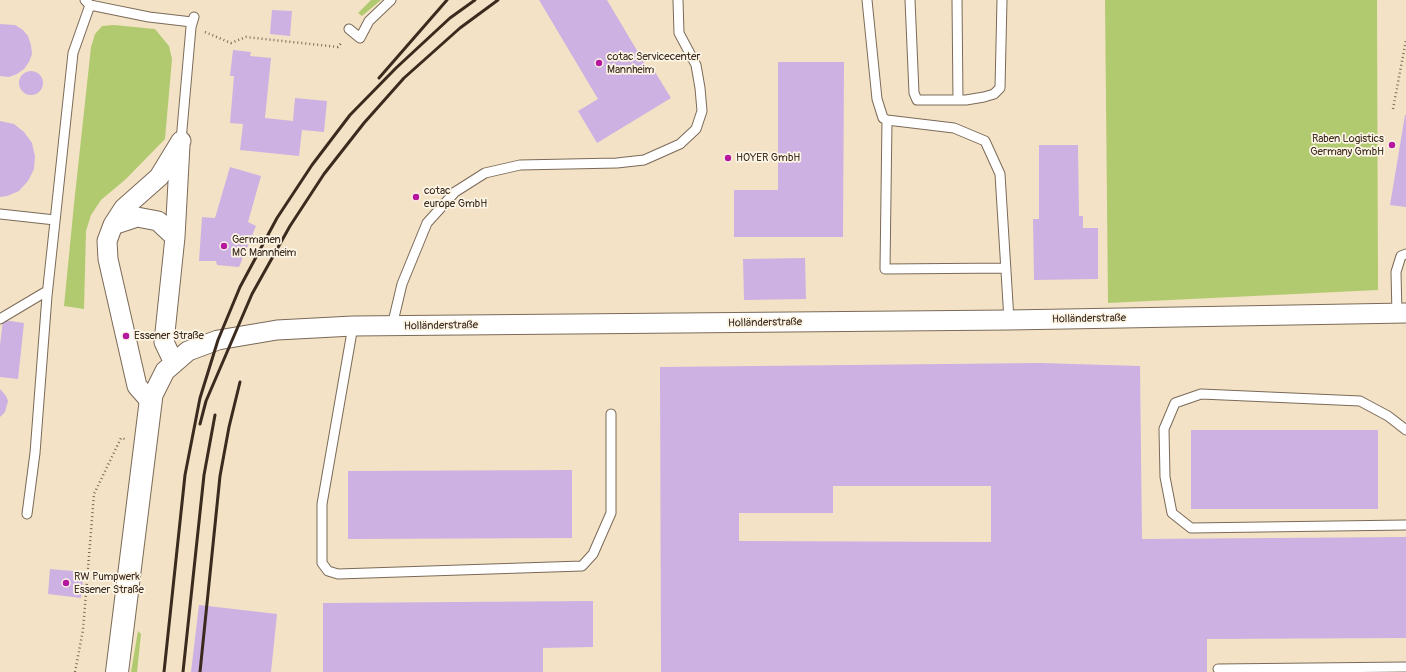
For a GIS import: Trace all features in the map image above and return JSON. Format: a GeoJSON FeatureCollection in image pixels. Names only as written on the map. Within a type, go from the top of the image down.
{"type":"FeatureCollection","features":[{"type":"Feature","properties":{"kind":"street"},"geometry":{"type":"LineString","coordinates":[[116,672],[151,400],[137,386],[108,259],[107,241],[113,225],[124,208],[159,178],[181,141]]}},
{"type":"Feature","properties":{"kind":"street"},"geometry":{"type":"LineString","coordinates":[[174,363],[164,342],[175,237],[181,141]]}},
{"type":"Feature","properties":{"kind":"street"},"geometry":{"type":"LineString","coordinates":[[113,225],[137,217],[158,221],[175,237]]}},
{"type":"Feature","properties":{"kind":"street","name":"Holländerstraße"},"geometry":{"type":"LineString","coordinates":[[151,400],[165,371],[188,351],[210,342],[232,336],[277,330],[353,326],[1009,320],[1402,314]]}},
{"type":"Feature","properties":{"kind":"lane"},"geometry":{"type":"LineString","coordinates":[[351,30],[360,38],[369,21],[391,0]]}},
{"type":"Feature","properties":{"kind":"lane"},"geometry":{"type":"LineString","coordinates":[[392,326],[402,284],[427,223],[455,192],[484,173],[520,165],[617,163],[644,160],[680,144],[696,129],[702,111],[700,88],[696,65],[679,33],[678,0]]}},
{"type":"Feature","properties":{"kind":"lane"},"geometry":{"type":"LineString","coordinates":[[867,0],[881,114],[887,120],[954,128],[985,141],[1000,174],[1009,320]]}},
{"type":"Feature","properties":{"kind":"lane"},"geometry":{"type":"LineString","coordinates":[[910,0],[914,93],[917,100],[958,100],[984,97],[994,94],[1000,88],[1002,0]]}},
{"type":"Feature","properties":{"kind":"lane"},"geometry":{"type":"LineString","coordinates":[[957,0],[958,100]]}},
{"type":"Feature","properties":{"kind":"lane"},"geometry":{"type":"LineString","coordinates":[[27,514],[35,453],[47,291],[74,49],[87,2],[149,17],[193,19],[181,141]]}},
{"type":"Feature","properties":{"kind":"lane"},"geometry":{"type":"LineString","coordinates":[[887,120],[885,269],[1006,268]]}},
{"type":"Feature","properties":{"kind":"lane"},"geometry":{"type":"LineString","coordinates":[[0,214],[55,220]]}},
{"type":"Feature","properties":{"kind":"lane"},"geometry":{"type":"LineString","coordinates":[[1402,314],[1396,272],[1401,256],[1406,254]]}},
{"type":"Feature","properties":{"kind":"lane"},"geometry":{"type":"LineString","coordinates":[[0,319],[47,291]]}},
{"type":"Feature","properties":{"kind":"lane"},"geometry":{"type":"LineString","coordinates":[[353,326],[322,504],[322,563],[328,571],[338,574],[582,566],[593,554],[611,513],[611,414]]}},
{"type":"Feature","properties":{"kind":"lane"},"geometry":{"type":"LineString","coordinates":[[1406,430],[1388,416],[1360,400],[1201,394],[1175,403],[1164,429],[1165,477],[1172,513],[1191,528],[1406,525]]}},
{"type":"Feature","properties":{"kind":"lane"},"geometry":{"type":"LineString","coordinates":[[1218,669],[1406,667]]}},
{"type":"Feature","properties":{"kind":"path"},"geometry":{"type":"LineString","coordinates":[[231,43],[246,37],[338,47],[351,30]]}},
{"type":"Feature","properties":{"kind":"path"},"geometry":{"type":"LineString","coordinates":[[1393,109],[1406,40]]}},
{"type":"Feature","properties":{"kind":"path"},"geometry":{"type":"LineString","coordinates":[[75,672],[83,630],[94,494],[121,438],[145,442]]}},
{"type":"Feature","properties":{"kind":"green space"},"geometry":{"type":"Polygon","coordinates":[[[371,0],[381,0],[362,16],[358,13],[371,0]]]}},
{"type":"Feature","properties":{"kind":"green space"},"geometry":{"type":"Polygon","coordinates":[[[1105,0],[1377,0],[1378,290],[1108,303],[1105,0]]]}},
{"type":"Feature","properties":{"kind":"green space"},"geometry":{"type":"Polygon","coordinates":[[[114,25],[155,29],[169,46],[172,59],[165,139],[126,179],[101,200],[91,215],[86,231],[84,309],[64,306],[74,204],[91,47],[95,34],[102,26],[114,25]]]}},
{"type":"Feature","properties":{"kind":"green space"},"geometry":{"type":"Polygon","coordinates":[[[138,631],[141,634],[137,672],[131,672],[138,631]]]}},
{"type":"Feature","properties":{"kind":"building"},"geometry":{"type":"Polygon","coordinates":[[[539,0],[607,0],[648,69],[652,67],[671,98],[597,143],[578,111],[598,99],[539,0]]]}},
{"type":"Feature","properties":{"kind":"building"},"geometry":{"type":"Polygon","coordinates":[[[272,10],[292,11],[290,36],[270,34],[272,10]]]}},
{"type":"Feature","properties":{"kind":"building"},"geometry":{"type":"Polygon","coordinates":[[[0,24],[15,25],[23,30],[28,36],[31,45],[32,54],[29,62],[24,69],[9,77],[0,76],[0,24]]]}},
{"type":"Feature","properties":{"kind":"building"},"geometry":{"type":"Polygon","coordinates":[[[233,50],[251,52],[250,56],[271,58],[265,118],[293,121],[295,98],[327,101],[324,132],[302,130],[299,156],[240,150],[243,124],[230,123],[234,76],[230,76],[233,50]]]}},
{"type":"Feature","properties":{"kind":"building"},"geometry":{"type":"Polygon","coordinates":[[[778,62],[844,62],[843,237],[734,237],[734,190],[778,190],[778,62]]]}},
{"type":"Feature","properties":{"kind":"building"},"geometry":{"type":"Polygon","coordinates":[[[31,71],[39,75],[43,83],[39,91],[31,95],[23,91],[19,83],[23,75],[31,71]]]}},
{"type":"Feature","properties":{"kind":"building"},"geometry":{"type":"Polygon","coordinates":[[[1406,115],[1406,207],[1390,205],[1406,115]]]}},
{"type":"Feature","properties":{"kind":"building"},"geometry":{"type":"Polygon","coordinates":[[[0,121],[14,124],[24,132],[32,143],[35,156],[34,169],[28,181],[19,191],[0,197],[0,121]]]}},
{"type":"Feature","properties":{"kind":"building"},"geometry":{"type":"Polygon","coordinates":[[[1039,145],[1078,145],[1079,216],[1083,216],[1083,228],[1098,228],[1098,279],[1034,280],[1033,219],[1039,219],[1039,145]]]}},
{"type":"Feature","properties":{"kind":"building"},"geometry":{"type":"Polygon","coordinates":[[[230,167],[261,176],[248,222],[256,226],[239,267],[217,265],[216,261],[199,261],[202,217],[215,218],[230,167]]]}},
{"type":"Feature","properties":{"kind":"building"},"geometry":{"type":"Polygon","coordinates":[[[805,258],[806,299],[744,300],[743,259],[805,258]]]}},
{"type":"Feature","properties":{"kind":"building"},"geometry":{"type":"Polygon","coordinates":[[[3,320],[24,323],[18,379],[0,377],[0,345],[3,320]]]}},
{"type":"Feature","properties":{"kind":"building"},"geometry":{"type":"Polygon","coordinates":[[[1040,363],[1140,366],[1142,539],[1406,537],[1406,638],[1207,639],[1207,672],[661,672],[660,367],[1040,363]],[[833,486],[833,513],[739,513],[739,541],[991,542],[991,486],[833,486]]]}},
{"type":"Feature","properties":{"kind":"building"},"geometry":{"type":"Polygon","coordinates":[[[0,389],[8,401],[5,412],[0,417],[0,389]]]}},
{"type":"Feature","properties":{"kind":"building"},"geometry":{"type":"Polygon","coordinates":[[[1191,430],[1378,430],[1378,509],[1191,509],[1191,430]]]}},
{"type":"Feature","properties":{"kind":"building"},"geometry":{"type":"Polygon","coordinates":[[[572,470],[572,538],[348,539],[348,471],[572,470]]]}},
{"type":"Feature","properties":{"kind":"building","name":"RW Pumpwerk Essener Straße"},"geometry":{"type":"Polygon","coordinates":[[[50,569],[84,572],[81,598],[48,594],[50,569]]]}},
{"type":"Feature","properties":{"kind":"building"},"geometry":{"type":"Polygon","coordinates":[[[593,601],[593,647],[543,648],[543,672],[323,672],[323,603],[593,601]]]}},
{"type":"Feature","properties":{"kind":"building"},"geometry":{"type":"Polygon","coordinates":[[[199,605],[277,614],[271,672],[191,672],[199,605]]]}},
{"type":"Feature","properties":{"kind":"railway"},"geometry":{"type":"LineString","coordinates":[[379,78],[447,0]]}},
{"type":"Feature","properties":{"kind":"railway"},"geometry":{"type":"LineString","coordinates":[[164,672],[185,475],[200,398],[218,340],[240,287],[277,218],[312,165],[350,115],[396,68],[450,18],[475,0]]}},
{"type":"Feature","properties":{"kind":"railway"},"geometry":{"type":"LineString","coordinates":[[200,424],[206,401],[252,294],[290,226],[324,174],[364,123],[404,78],[460,28],[498,0]]}},
{"type":"Feature","properties":{"kind":"railway"},"geometry":{"type":"LineString","coordinates":[[200,672],[220,476],[229,427],[240,382]]}},
{"type":"Feature","properties":{"kind":"railway"},"geometry":{"type":"LineString","coordinates":[[183,672],[204,475],[215,415]]}},
{"type":"Feature","properties":{"kind":"place","name":"cotac Servicecenter Mannheim"},"geometry":{"type":"Point","coordinates":[599,63]}},
{"type":"Feature","properties":{"kind":"place","name":"Raben Logistics Germany GmbH"},"geometry":{"type":"Point","coordinates":[1392,145]}},
{"type":"Feature","properties":{"kind":"place","name":"HOYER GmbH"},"geometry":{"type":"Point","coordinates":[728,158]}},
{"type":"Feature","properties":{"kind":"place","name":"cotac europe GmbH"},"geometry":{"type":"Point","coordinates":[416,197]}},
{"type":"Feature","properties":{"kind":"place","name":"Germanen MC Mannheim"},"geometry":{"type":"Point","coordinates":[224,246]}},
{"type":"Feature","properties":{"kind":"place","name":"Essener Straße"},"geometry":{"type":"Point","coordinates":[126,336]}},
{"type":"Feature","properties":{"kind":"place","name":"RW Pumpwerk Essener Straße"},"geometry":{"type":"Point","coordinates":[66,583]}}]}
